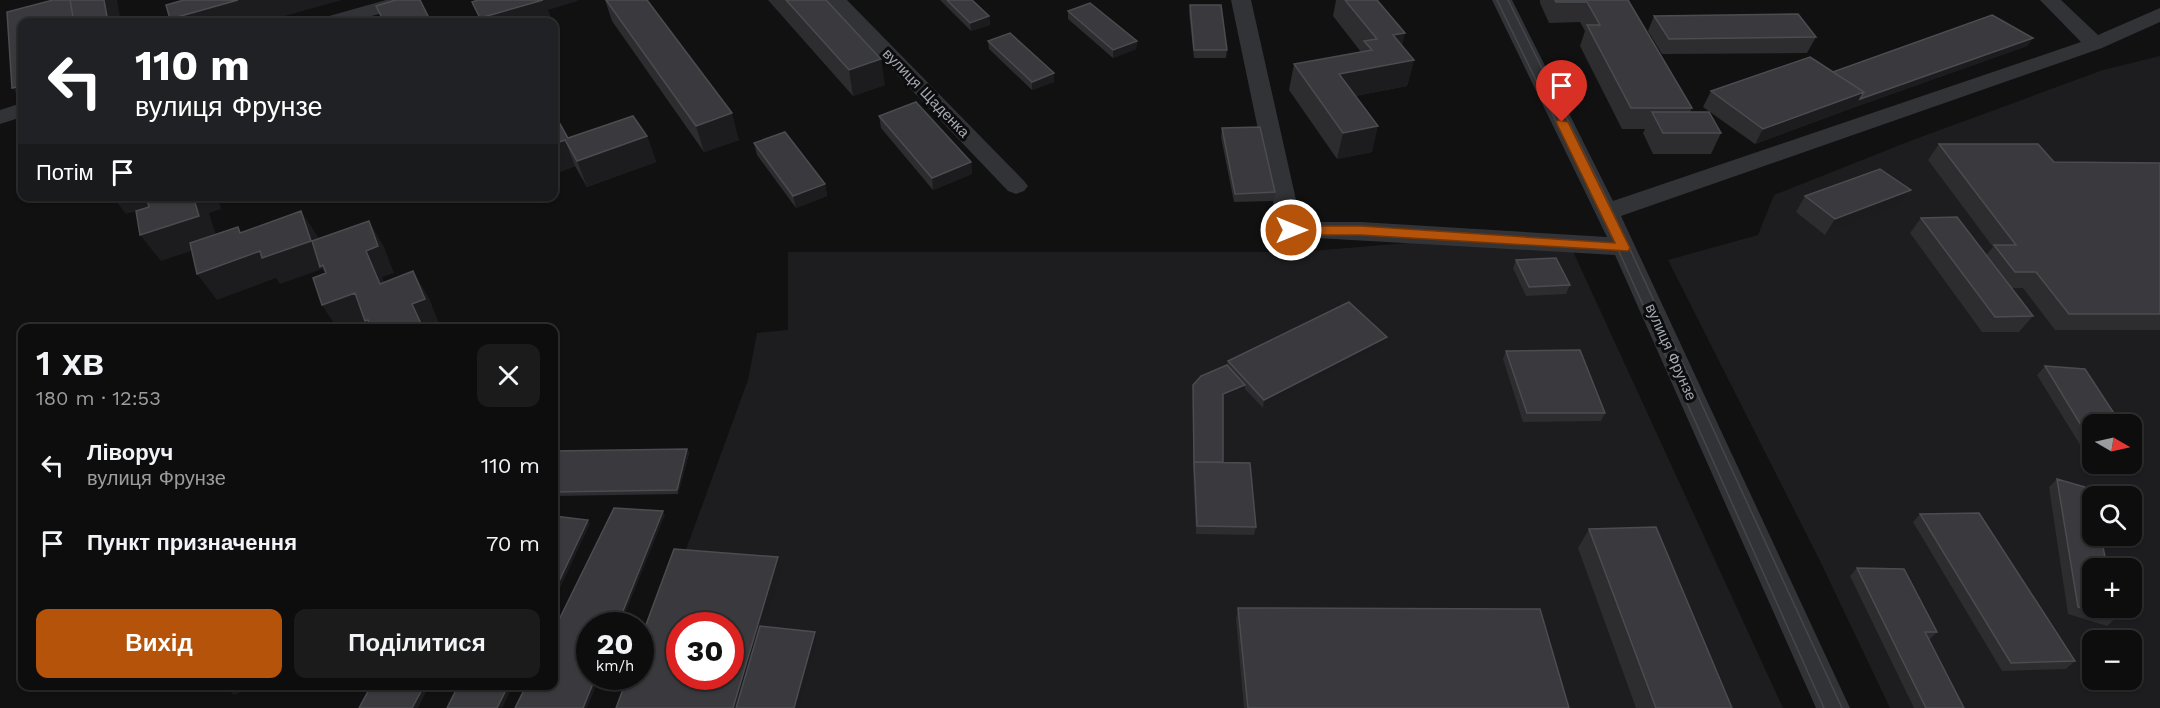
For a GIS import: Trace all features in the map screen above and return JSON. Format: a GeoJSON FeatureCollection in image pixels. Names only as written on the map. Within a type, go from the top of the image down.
{"type":"FeatureCollection","features":[{"type":"Feature","properties":{"kind":"street"},"geometry":{"type":"LineString","coordinates":[[343,18],[408,0]]}},
{"type":"Feature","properties":{"kind":"street","name":"вулиця Щаденка"},"geometry":{"type":"LineString","coordinates":[[836,0],[1016,186]]}},
{"type":"Feature","properties":{"kind":"street"},"geometry":{"type":"LineString","coordinates":[[1241,0],[1291,230],[1361,230],[1624,248]]}},
{"type":"Feature","properties":{"kind":"street","name":"вулиця Фрунзе"},"geometry":{"type":"LineString","coordinates":[[1502,0],[1624,248],[1833,708]]}},
{"type":"Feature","properties":{"kind":"street"},"geometry":{"type":"LineString","coordinates":[[2050,0],[2094,44]]}},
{"type":"Feature","properties":{"kind":"street"},"geometry":{"type":"LineString","coordinates":[[1606,212],[2094,44],[2160,14]]}},
{"type":"Feature","properties":{"kind":"street"},"geometry":{"type":"LineString","coordinates":[[0,117],[18,111]]}},
{"type":"Feature","properties":{"kind":"shaded area"},"geometry":{"type":"Polygon","coordinates":[[[2160,56],[2160,708],[1890,708],[1820,561],[1668,260],[1758,235],[1774,195],[1910,141],[2103,70],[2160,56]]]}},
{"type":"Feature","properties":{"kind":"shaded area"},"geometry":{"type":"Polygon","coordinates":[[[1455,239],[1571,247],[1783,708],[628,708],[635,690],[654,690],[654,637],[748,380],[757,333],[788,330],[788,252],[1299,252],[1455,239]]]}},
{"type":"Feature","properties":{"kind":"building"},"geometry":{"type":"Polygon","coordinates":[[[53,0],[70,0],[73,18],[18,18],[18,87],[12,88],[7,12],[53,0]]]}},
{"type":"Feature","properties":{"kind":"building"},"geometry":{"type":"Polygon","coordinates":[[[70,0],[104,0],[107,18],[73,18],[70,0]]]}},
{"type":"Feature","properties":{"kind":"building"},"geometry":{"type":"Polygon","coordinates":[[[184,0],[238,0],[174,18],[170,18],[166,5],[184,0]]]}},
{"type":"Feature","properties":{"kind":"building"},"geometry":{"type":"Polygon","coordinates":[[[396,0],[420,0],[429,18],[382,18],[376,6],[396,0]]]}},
{"type":"Feature","properties":{"kind":"building"},"geometry":{"type":"Polygon","coordinates":[[[478,0],[543,0],[480,18],[472,2],[478,0]]]}},
{"type":"Feature","properties":{"kind":"building"},"geometry":{"type":"Polygon","coordinates":[[[606,0],[647,0],[732,113],[696,126],[606,0]]]}},
{"type":"Feature","properties":{"kind":"building"},"geometry":{"type":"Polygon","coordinates":[[[786,0],[826,0],[881,59],[849,70],[786,0]]]}},
{"type":"Feature","properties":{"kind":"building"},"geometry":{"type":"Polygon","coordinates":[[[947,0],[972,0],[989,16],[970,23],[947,0]]]}},
{"type":"Feature","properties":{"kind":"building"},"geometry":{"type":"Polygon","coordinates":[[[1345,0],[1377,0],[1405,33],[1393,35],[1414,60],[1339,74],[1378,126],[1343,133],[1294,64],[1372,50],[1364,41],[1377,39],[1345,0]]]}},
{"type":"Feature","properties":{"kind":"building"},"geometry":{"type":"Polygon","coordinates":[[[1555,0],[1628,0],[1692,108],[1631,108],[1587,25],[1600,25],[1587,2],[1556,2],[1555,0]]]}},
{"type":"Feature","properties":{"kind":"building"},"geometry":{"type":"Polygon","coordinates":[[[1090,3],[1137,41],[1113,50],[1068,11],[1090,3]]]}},
{"type":"Feature","properties":{"kind":"building"},"geometry":{"type":"Polygon","coordinates":[[[1190,5],[1221,5],[1227,50],[1194,50],[1190,5]]]}},
{"type":"Feature","properties":{"kind":"building"},"geometry":{"type":"Polygon","coordinates":[[[1798,14],[1816,37],[1669,39],[1654,16],[1798,14]]]}},
{"type":"Feature","properties":{"kind":"building"},"geometry":{"type":"Polygon","coordinates":[[[1992,15],[2033,38],[1860,99],[1864,92],[1833,72],[1992,15]]]}},
{"type":"Feature","properties":{"kind":"building"},"geometry":{"type":"Polygon","coordinates":[[[1010,33],[1054,73],[1032,82],[988,41],[1010,33]]]}},
{"type":"Feature","properties":{"kind":"building"},"geometry":{"type":"Polygon","coordinates":[[[1810,57],[1864,92],[1763,129],[1711,91],[1810,57]]]}},
{"type":"Feature","properties":{"kind":"building"},"geometry":{"type":"Polygon","coordinates":[[[916,102],[971,162],[932,178],[879,116],[916,102]]]}},
{"type":"Feature","properties":{"kind":"building"},"geometry":{"type":"Polygon","coordinates":[[[1652,112],[1709,112],[1721,133],[1663,133],[1652,112]]]}},
{"type":"Feature","properties":{"kind":"building"},"geometry":{"type":"Polygon","coordinates":[[[633,116],[647,136],[577,161],[565,140],[558,143],[558,120],[568,138],[633,116]]]}},
{"type":"Feature","properties":{"kind":"building"},"geometry":{"type":"Polygon","coordinates":[[[1260,127],[1275,192],[1235,194],[1222,128],[1260,127]]]}},
{"type":"Feature","properties":{"kind":"building"},"geometry":{"type":"Polygon","coordinates":[[[785,132],[825,184],[793,196],[754,143],[785,132]]]}},
{"type":"Feature","properties":{"kind":"building"},"geometry":{"type":"Polygon","coordinates":[[[1939,144],[2038,144],[2054,162],[2160,163],[2160,314],[2069,314],[2036,272],[2015,272],[1994,245],[2016,245],[1939,144]]]}},
{"type":"Feature","properties":{"kind":"building"},"geometry":{"type":"Polygon","coordinates":[[[1880,169],[1911,190],[1835,219],[1805,196],[1880,169]]]}},
{"type":"Feature","properties":{"kind":"building"},"geometry":{"type":"Polygon","coordinates":[[[148,201],[194,201],[199,216],[140,235],[136,211],[149,207],[148,201]]]}},
{"type":"Feature","properties":{"kind":"building"},"geometry":{"type":"Polygon","coordinates":[[[301,211],[311,241],[262,258],[260,251],[197,274],[190,243],[238,227],[240,233],[301,211]]]}},
{"type":"Feature","properties":{"kind":"building"},"geometry":{"type":"Polygon","coordinates":[[[1957,217],[2033,316],[1995,317],[1921,218],[1957,217]]]}},
{"type":"Feature","properties":{"kind":"building"},"geometry":{"type":"Polygon","coordinates":[[[369,221],[378,246],[366,251],[380,284],[413,271],[425,299],[412,304],[421,324],[370,324],[368,320],[365,321],[355,293],[322,305],[313,278],[326,273],[323,265],[320,267],[312,241],[369,221]]]}},
{"type":"Feature","properties":{"kind":"building"},"geometry":{"type":"Polygon","coordinates":[[[1556,258],[1570,285],[1529,287],[1516,260],[1556,258]]]}},
{"type":"Feature","properties":{"kind":"building"},"geometry":{"type":"Polygon","coordinates":[[[1349,302],[1387,337],[1264,400],[1228,361],[1349,302]]]}},
{"type":"Feature","properties":{"kind":"building"},"geometry":{"type":"Polygon","coordinates":[[[1580,350],[1605,413],[1527,413],[1506,351],[1580,350]]]}},
{"type":"Feature","properties":{"kind":"building"},"geometry":{"type":"Polygon","coordinates":[[[1227,365],[1245,385],[1223,394],[1223,462],[1194,462],[1194,465],[1193,385],[1201,376],[1227,365]]]}},
{"type":"Feature","properties":{"kind":"building"},"geometry":{"type":"Polygon","coordinates":[[[2045,366],[2085,369],[2114,414],[2082,414],[2082,427],[2045,366]]]}},
{"type":"Feature","properties":{"kind":"building"},"geometry":{"type":"Polygon","coordinates":[[[687,449],[677,490],[558,492],[558,451],[687,449]]]}},
{"type":"Feature","properties":{"kind":"building"},"geometry":{"type":"Polygon","coordinates":[[[1194,462],[1250,463],[1256,527],[1197,526],[1194,462]]]}},
{"type":"Feature","properties":{"kind":"building"},"geometry":{"type":"Polygon","coordinates":[[[2057,479],[2082,486],[2082,546],[2103,546],[2105,558],[2082,558],[2082,608],[2078,607],[2057,479]]]}},
{"type":"Feature","properties":{"kind":"building"},"geometry":{"type":"Polygon","coordinates":[[[614,508],[663,511],[623,612],[576,612],[576,690],[590,690],[583,708],[515,708],[524,690],[558,690],[558,622],[614,508]]]}},
{"type":"Feature","properties":{"kind":"building"},"geometry":{"type":"Polygon","coordinates":[[[1979,513],[2075,661],[2011,663],[1920,514],[1979,513]]]}},
{"type":"Feature","properties":{"kind":"building"},"geometry":{"type":"Polygon","coordinates":[[[558,516],[588,520],[558,584],[558,516]]]}},
{"type":"Feature","properties":{"kind":"building"},"geometry":{"type":"Polygon","coordinates":[[[1656,527],[1732,708],[1656,708],[1589,529],[1656,527]]]}},
{"type":"Feature","properties":{"kind":"building"},"geometry":{"type":"Polygon","coordinates":[[[674,549],[778,557],[744,671],[744,612],[666,612],[666,690],[738,690],[733,708],[616,708],[623,690],[654,690],[654,612],[651,612],[674,549]]]}},
{"type":"Feature","properties":{"kind":"building"},"geometry":{"type":"Polygon","coordinates":[[[1857,568],[1904,569],[1937,632],[1925,632],[1964,708],[1926,708],[1857,568]]]}},
{"type":"Feature","properties":{"kind":"building"},"geometry":{"type":"Polygon","coordinates":[[[1238,608],[1540,609],[1569,708],[1248,708],[1238,608]]]}},
{"type":"Feature","properties":{"kind":"building"},"geometry":{"type":"Polygon","coordinates":[[[760,626],[815,632],[794,708],[736,708],[741,690],[744,690],[744,681],[760,626]]]}},
{"type":"Feature","properties":{"kind":"building"},"geometry":{"type":"Polygon","coordinates":[[[369,690],[422,690],[412,708],[359,708],[369,690]]]}},
{"type":"Feature","properties":{"kind":"building"},"geometry":{"type":"Polygon","coordinates":[[[456,690],[506,690],[497,708],[447,708],[456,690]]]}},
{"type":"Feature","properties":{"kind":"tram line"},"geometry":{"type":"LineString","coordinates":[[1497,0],[1617,247],[1824,708]]}},
{"type":"Feature","properties":{"kind":"tram line"},"geometry":{"type":"LineString","coordinates":[[1508,0],[1604,193],[1842,708]]}},
{"type":"Feature","properties":{"kind":"route"},"geometry":{"type":"LineString","coordinates":[[1291,230],[1361,230],[1624,248],[1562,122]]}}]}
